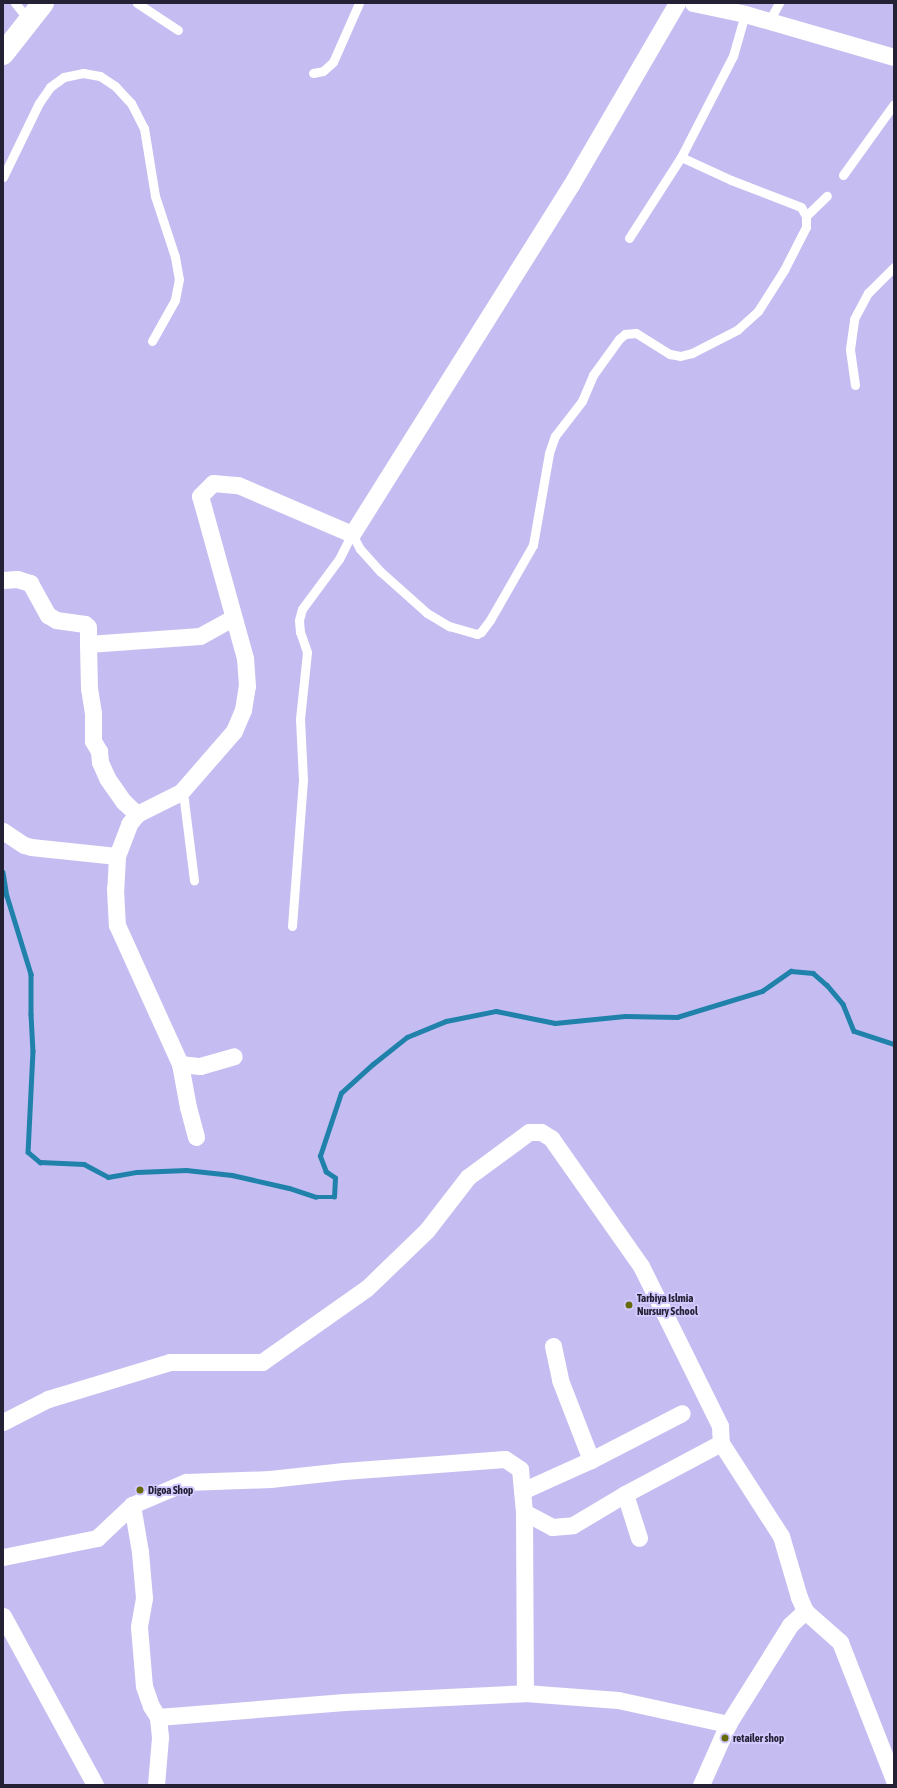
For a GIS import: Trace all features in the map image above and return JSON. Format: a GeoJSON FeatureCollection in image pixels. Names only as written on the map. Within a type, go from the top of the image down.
{"type":"FeatureCollection","features":[{"type":"Feature","properties":{"kind":"main road"},"geometry":{"type":"LineString","coordinates":[[3,54],[43,3]]}},
{"type":"Feature","properties":{"kind":"street"},"geometry":{"type":"LineString","coordinates":[[196,1137],[189,1113],[180,1064],[117,925],[115,889],[117,856],[129,824],[137,814],[181,792],[234,731],[243,710],[247,686],[245,658],[200,496],[213,483],[238,485],[352,534],[571,185],[677,3]]}},
{"type":"Feature","properties":{"kind":"street"},"geometry":{"type":"LineString","coordinates":[[693,3],[745,14],[894,57]]}},
{"type":"Feature","properties":{"kind":"street"},"geometry":{"type":"LineString","coordinates":[[3,580],[17,579],[30,584],[48,615],[56,620],[86,624],[88,627],[89,688],[93,713],[93,741],[99,751],[100,762],[107,778],[124,802],[137,814]]}},
{"type":"Feature","properties":{"kind":"street"},"geometry":{"type":"LineString","coordinates":[[88,644],[200,636],[233,618]]}},
{"type":"Feature","properties":{"kind":"street"},"geometry":{"type":"LineString","coordinates":[[3,831],[24,845],[31,847],[117,856]]}},
{"type":"Feature","properties":{"kind":"street"},"geometry":{"type":"LineString","coordinates":[[180,1064],[200,1066],[234,1056]]}},
{"type":"Feature","properties":{"kind":"street"},"geometry":{"type":"LineString","coordinates":[[3,1422],[48,1399],[170,1362],[262,1362],[367,1288],[427,1230],[468,1177],[529,1132],[541,1132],[551,1138],[641,1266],[720,1426],[721,1443],[781,1536],[799,1597],[805,1611],[840,1642],[894,1780]]}},
{"type":"Feature","properties":{"kind":"street"},"geometry":{"type":"LineString","coordinates":[[553,1346],[560,1380],[591,1460]]}},
{"type":"Feature","properties":{"kind":"street"},"geometry":{"type":"LineString","coordinates":[[522,1491],[591,1460],[682,1413]]}},
{"type":"Feature","properties":{"kind":"street"},"geometry":{"type":"LineString","coordinates":[[524,1512],[552,1527],[573,1525],[625,1494],[721,1443]]}},
{"type":"Feature","properties":{"kind":"street"},"geometry":{"type":"LineString","coordinates":[[3,1557],[97,1538],[132,1505],[186,1482],[270,1479],[344,1471],[505,1459],[520,1469],[524,1512],[525,1693]]}},
{"type":"Feature","properties":{"kind":"street"},"geometry":{"type":"LineString","coordinates":[[625,1494],[639,1538]]}},
{"type":"Feature","properties":{"kind":"street"},"geometry":{"type":"LineString","coordinates":[[132,1505],[140,1552],[144,1598],[139,1627],[144,1686],[151,1706],[158,1717],[160,1737],[156,1785]]}},
{"type":"Feature","properties":{"kind":"street"},"geometry":{"type":"LineString","coordinates":[[701,1785],[728,1724],[790,1624],[805,1611]]}},
{"type":"Feature","properties":{"kind":"street"},"geometry":{"type":"LineString","coordinates":[[3,1616],[95,1785]]}},
{"type":"Feature","properties":{"kind":"street"},"geometry":{"type":"LineString","coordinates":[[158,1717],[344,1702],[525,1693],[618,1700],[728,1724]]}},
{"type":"Feature","properties":{"kind":"lane"},"geometry":{"type":"LineString","coordinates":[[15,3],[30,21]]}},
{"type":"Feature","properties":{"kind":"lane"},"geometry":{"type":"LineString","coordinates":[[137,3],[178,30]]}},
{"type":"Feature","properties":{"kind":"lane"},"geometry":{"type":"LineString","coordinates":[[314,73],[323,71],[332,62],[359,3]]}},
{"type":"Feature","properties":{"kind":"lane"},"geometry":{"type":"LineString","coordinates":[[769,21],[779,3]]}},
{"type":"Feature","properties":{"kind":"lane"},"geometry":{"type":"LineString","coordinates":[[629,238],[681,157],[733,56],[745,14]]}},
{"type":"Feature","properties":{"kind":"lane"},"geometry":{"type":"LineString","coordinates":[[3,177],[39,103],[50,87],[64,77],[83,73],[100,76],[115,86],[131,103],[144,128],[155,196],[175,257],[179,279],[175,300],[152,341]]}},
{"type":"Feature","properties":{"kind":"lane"},"geometry":{"type":"LineString","coordinates":[[843,175],[894,104]]}},
{"type":"Feature","properties":{"kind":"lane"},"geometry":{"type":"LineString","coordinates":[[352,534],[360,549],[381,572],[428,613],[449,626],[477,634],[481,632],[490,620],[534,545],[549,453],[555,436],[582,401],[593,375],[619,339],[626,334],[636,333],[670,354],[680,356],[692,354],[737,330],[758,310],[784,270],[806,227],[806,216],[801,207],[731,180],[681,157]]}},
{"type":"Feature","properties":{"kind":"lane"},"geometry":{"type":"LineString","coordinates":[[806,216],[827,196]]}},
{"type":"Feature","properties":{"kind":"lane"},"geometry":{"type":"LineString","coordinates":[[856,385],[850,349],[854,319],[868,293],[894,267]]}},
{"type":"Feature","properties":{"kind":"lane"},"geometry":{"type":"LineString","coordinates":[[292,926],[303,780],[300,719],[307,652],[300,632],[299,620],[302,609],[339,559],[352,534]]}},
{"type":"Feature","properties":{"kind":"lane"},"geometry":{"type":"LineString","coordinates":[[181,792],[184,800],[194,880]]}},
{"type":"Feature","properties":{"kind":"waterway"},"geometry":{"type":"LineString","coordinates":[[3,872],[7,896],[31,974],[33,1051],[28,1152],[40,1162],[84,1164],[108,1177],[137,1172],[186,1170],[232,1175],[289,1188],[316,1197],[334,1197],[335,1178],[326,1172],[320,1156],[341,1093],[373,1064],[407,1037],[446,1021],[496,1011],[555,1023],[625,1016],[677,1017],[762,991],[791,971],[813,973],[827,985],[843,1004],[854,1031],[894,1044]]}},
{"type":"Feature","properties":{"kind":"place","name":"Tarbiya Islmia Nursury School"},"geometry":{"type":"Point","coordinates":[629,1305]}},
{"type":"Feature","properties":{"kind":"place","name":"Digoa Shop"},"geometry":{"type":"Point","coordinates":[140,1490]}},
{"type":"Feature","properties":{"kind":"place","name":"retailer shop"},"geometry":{"type":"Point","coordinates":[725,1738]}}]}
